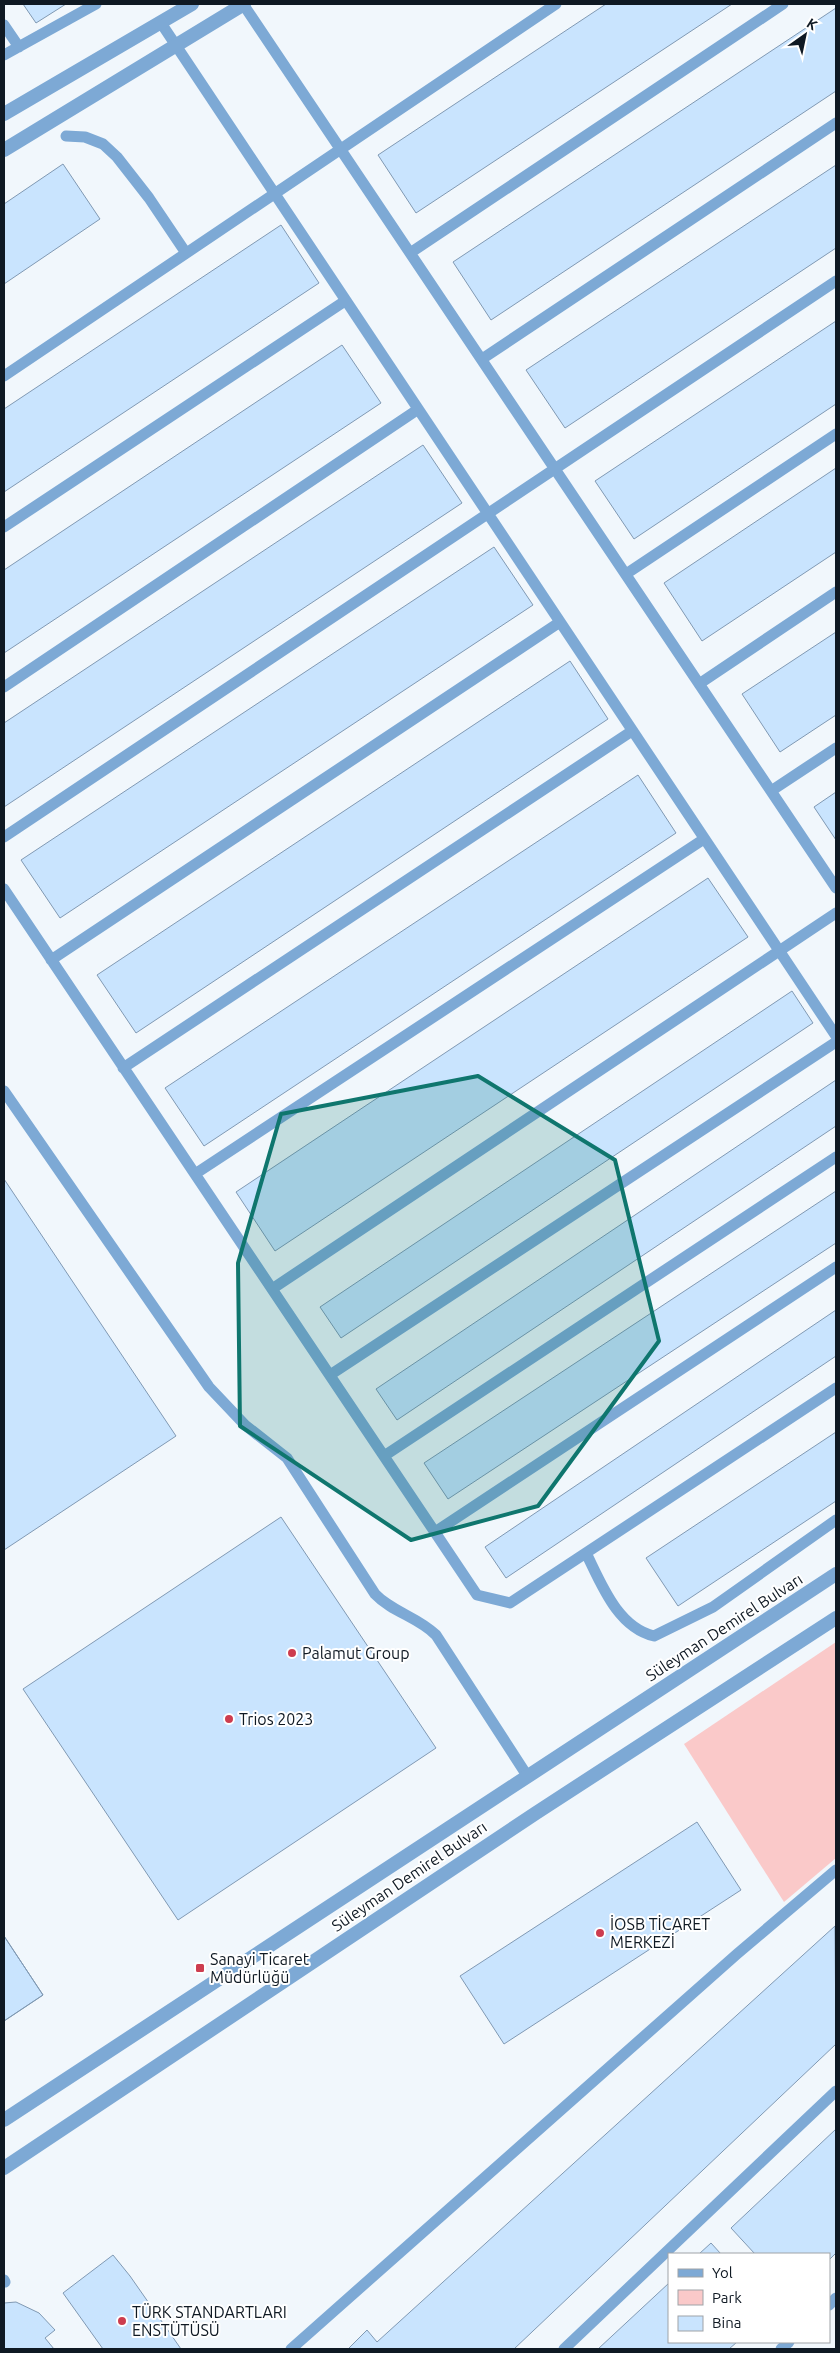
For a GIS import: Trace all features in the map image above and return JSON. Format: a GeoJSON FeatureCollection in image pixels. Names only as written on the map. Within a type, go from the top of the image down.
{"type":"FeatureCollection","features":[{"type":"Feature","properties":{"kind":"street"},"geometry":{"type":"LineString","coordinates":[[4,114],[161,24],[192,4]]}},
{"type":"Feature","properties":{"kind":"street"},"geometry":{"type":"LineString","coordinates":[[4,150],[243,4]]}},
{"type":"Feature","properties":{"kind":"street","name":"Süleyman Demirel Bulvarı"},"geometry":{"type":"LineString","coordinates":[[4,2120],[836,1574]]}},
{"type":"Feature","properties":{"kind":"street","name":"Süleyman Demirel Bulvarı"},"geometry":{"type":"LineString","coordinates":[[4,2168],[536,1813],[836,1618]]}},
{"type":"Feature","properties":{"kind":"lane"},"geometry":{"type":"LineString","coordinates":[[4,55],[96,4]]}},
{"type":"Feature","properties":{"kind":"lane"},"geometry":{"type":"LineString","coordinates":[[243,4],[836,888]]}},
{"type":"Feature","properties":{"kind":"lane"},"geometry":{"type":"LineString","coordinates":[[4,376],[556,4]]}},
{"type":"Feature","properties":{"kind":"lane"},"geometry":{"type":"LineString","coordinates":[[410,253],[783,4]]}},
{"type":"Feature","properties":{"kind":"lane"},"geometry":{"type":"LineString","coordinates":[[4,24],[19,47]]}},
{"type":"Feature","properties":{"kind":"lane"},"geometry":{"type":"LineString","coordinates":[[161,24],[836,1036]]}},
{"type":"Feature","properties":{"kind":"lane"},"geometry":{"type":"LineString","coordinates":[[482,359],[836,122]]}},
{"type":"Feature","properties":{"kind":"lane"},"geometry":{"type":"LineString","coordinates":[[66,136],[85,137],[103,144],[117,157],[149,198],[186,253]]}},
{"type":"Feature","properties":{"kind":"lane"},"geometry":{"type":"LineString","coordinates":[[4,837],[836,281]]}},
{"type":"Feature","properties":{"kind":"lane"},"geometry":{"type":"LineString","coordinates":[[4,527],[345,301]]}},
{"type":"Feature","properties":{"kind":"lane"},"geometry":{"type":"LineString","coordinates":[[4,686],[417,410]]}},
{"type":"Feature","properties":{"kind":"lane"},"geometry":{"type":"LineString","coordinates":[[626,574],[836,434]]}},
{"type":"Feature","properties":{"kind":"lane"},"geometry":{"type":"LineString","coordinates":[[699,684],[836,592]]}},
{"type":"Feature","properties":{"kind":"lane"},"geometry":{"type":"LineString","coordinates":[[51,960],[560,622]]}},
{"type":"Feature","properties":{"kind":"lane"},"geometry":{"type":"LineString","coordinates":[[124,1068],[632,731]]}},
{"type":"Feature","properties":{"kind":"lane"},"geometry":{"type":"LineString","coordinates":[[771,791],[836,748]]}},
{"type":"Feature","properties":{"kind":"lane"},"geometry":{"type":"LineString","coordinates":[[195,1174],[704,838]]}},
{"type":"Feature","properties":{"kind":"lane"},"geometry":{"type":"LineString","coordinates":[[4,890],[477,1595],[510,1603],[836,1388]]}},
{"type":"Feature","properties":{"kind":"lane"},"geometry":{"type":"LineString","coordinates":[[272,1289],[836,913]]}},
{"type":"Feature","properties":{"kind":"lane"},"geometry":{"type":"LineString","coordinates":[[330,1375],[836,1042]]}},
{"type":"Feature","properties":{"kind":"lane"},"geometry":{"type":"LineString","coordinates":[[4,1091],[209,1387],[245,1425],[287,1458],[382,1602],[421,1622],[436,1635],[528,1777]]}},
{"type":"Feature","properties":{"kind":"lane"},"geometry":{"type":"LineString","coordinates":[[384,1456],[836,1156]]}},
{"type":"Feature","properties":{"kind":"lane"},"geometry":{"type":"LineString","coordinates":[[435,1532],[836,1267]]}},
{"type":"Feature","properties":{"kind":"lane"},"geometry":{"type":"LineString","coordinates":[[586,1553],[620,1615],[643,1632],[654,1636],[713,1607],[836,1520]]}},
{"type":"Feature","properties":{"kind":"lane"},"geometry":{"type":"LineString","coordinates":[[291,2349],[737,1954],[836,1870]]}},
{"type":"Feature","properties":{"kind":"lane"},"geometry":{"type":"LineString","coordinates":[[564,2349],[836,2091]]}},
{"type":"Feature","properties":{"kind":"highlighted area"},"geometry":{"type":"Polygon","coordinates":[[[478,1076],[615,1160],[659,1341],[538,1506],[411,1540],[240,1426],[238,1263],[281,1114],[478,1076]]]}},
{"type":"Feature","properties":{"kind":"green space"},"geometry":{"type":"Polygon","coordinates":[[[836,1642],[836,1858],[784,1902],[684,1744],[836,1642]]]}},
{"type":"Feature","properties":{"kind":"building"},"geometry":{"type":"Polygon","coordinates":[[[23,4],[66,4],[36,23],[23,4]]]}},
{"type":"Feature","properties":{"kind":"building"},"geometry":{"type":"Polygon","coordinates":[[[606,4],[732,4],[416,213],[378,155],[606,4]]]}},
{"type":"Feature","properties":{"kind":"building"},"geometry":{"type":"Polygon","coordinates":[[[836,8],[836,91],[491,320],[453,262],[836,8]]]}},
{"type":"Feature","properties":{"kind":"building"},"geometry":{"type":"Polygon","coordinates":[[[63,164],[100,219],[4,284],[4,204],[63,164]]]}},
{"type":"Feature","properties":{"kind":"building"},"geometry":{"type":"Polygon","coordinates":[[[836,165],[836,248],[565,428],[526,370],[836,165]]]}},
{"type":"Feature","properties":{"kind":"building"},"geometry":{"type":"Polygon","coordinates":[[[281,225],[319,283],[4,492],[4,409],[281,225]]]}},
{"type":"Feature","properties":{"kind":"building"},"geometry":{"type":"Polygon","coordinates":[[[836,321],[836,404],[634,539],[595,481],[836,321]]]}},
{"type":"Feature","properties":{"kind":"building"},"geometry":{"type":"Polygon","coordinates":[[[342,345],[381,403],[4,653],[4,570],[342,345]]]}},
{"type":"Feature","properties":{"kind":"building"},"geometry":{"type":"Polygon","coordinates":[[[423,445],[462,503],[4,807],[4,723],[423,445]]]}},
{"type":"Feature","properties":{"kind":"building"},"geometry":{"type":"Polygon","coordinates":[[[836,468],[836,552],[702,641],[664,583],[836,468]]]}},
{"type":"Feature","properties":{"kind":"building"},"geometry":{"type":"Polygon","coordinates":[[[494,547],[533,605],[60,918],[21,860],[494,547]]]}},
{"type":"Feature","properties":{"kind":"building"},"geometry":{"type":"Polygon","coordinates":[[[836,632],[836,715],[780,752],[742,694],[836,632]]]}},
{"type":"Feature","properties":{"kind":"building"},"geometry":{"type":"Polygon","coordinates":[[[570,661],[608,719],[136,1033],[97,975],[570,661]]]}},
{"type":"Feature","properties":{"kind":"building"},"geometry":{"type":"Polygon","coordinates":[[[638,775],[676,833],[204,1146],[165,1088],[638,775]]]}},
{"type":"Feature","properties":{"kind":"building"},"geometry":{"type":"Polygon","coordinates":[[[836,792],[836,840],[814,807],[836,792]]]}},
{"type":"Feature","properties":{"kind":"building"},"geometry":{"type":"Polygon","coordinates":[[[708,878],[748,937],[275,1251],[236,1192],[708,878]]]}},
{"type":"Feature","properties":{"kind":"building"},"geometry":{"type":"Polygon","coordinates":[[[792,991],[813,1023],[341,1338],[320,1307],[792,991]]]}},
{"type":"Feature","properties":{"kind":"building"},"geometry":{"type":"Polygon","coordinates":[[[836,1080],[836,1126],[397,1420],[376,1389],[836,1080]]]}},
{"type":"Feature","properties":{"kind":"building"},"geometry":{"type":"Polygon","coordinates":[[[4,1179],[176,1436],[4,1550],[4,1179]]]}},
{"type":"Feature","properties":{"kind":"building"},"geometry":{"type":"Polygon","coordinates":[[[836,1191],[836,1243],[448,1499],[424,1463],[836,1191]]]}},
{"type":"Feature","properties":{"kind":"building"},"geometry":{"type":"Polygon","coordinates":[[[836,1310],[836,1356],[506,1578],[485,1547],[836,1310]]]}},
{"type":"Feature","properties":{"kind":"building"},"geometry":{"type":"Polygon","coordinates":[[[836,1432],[836,1501],[678,1606],[646,1558],[836,1432]]]}},
{"type":"Feature","properties":{"kind":"building","name":"Trios 2023"},"geometry":{"type":"Polygon","coordinates":[[[281,1517],[436,1748],[178,1920],[23,1689],[281,1517]]]}},
{"type":"Feature","properties":{"kind":"building","name":"İOSB TİCARET MERKEZİ"},"geometry":{"type":"Polygon","coordinates":[[[697,1822],[741,1890],[504,2044],[460,1976],[697,1822]]]}},
{"type":"Feature","properties":{"kind":"building"},"geometry":{"type":"Polygon","coordinates":[[[835,1926],[836,2044],[514,2349],[348,2349],[367,2330],[377,2342],[835,1926]]]}},
{"type":"Feature","properties":{"kind":"building"},"geometry":{"type":"Polygon","coordinates":[[[4,1936],[43,1995],[4,2021],[4,1936]]]}},
{"type":"Feature","properties":{"kind":"building"},"geometry":{"type":"Polygon","coordinates":[[[4,1936],[43,1995],[4,2021],[4,1936]]]}},
{"type":"Feature","properties":{"kind":"building"},"geometry":{"type":"Polygon","coordinates":[[[836,2129],[836,2253],[830,2259],[830,2253],[754,2253],[731,2228],[836,2129]]]}},
{"type":"Feature","properties":{"kind":"building"},"geometry":{"type":"Polygon","coordinates":[[[711,2243],[720,2253],[700,2253],[711,2243]]]}},
{"type":"Feature","properties":{"kind":"building","name":"TÜRK STANDARTLARI ENSTÜTÜSÜ"},"geometry":{"type":"Polygon","coordinates":[[[113,2255],[181,2349],[103,2349],[63,2293],[113,2255]]]}},
{"type":"Feature","properties":{"kind":"building"},"geometry":{"type":"Polygon","coordinates":[[[668,2284],[668,2343],[736,2343],[729,2349],[598,2349],[668,2284]]]}},
{"type":"Feature","properties":{"kind":"building"},"geometry":{"type":"Polygon","coordinates":[[[16,2302],[39,2313],[55,2330],[45,2338],[54,2349],[4,2349],[4,2303],[16,2302]]]}},
{"type":"Feature","properties":{"kind":"place","name":"Palamut Group"},"geometry":{"type":"Point","coordinates":[292,1653]}},
{"type":"Feature","properties":{"kind":"place","name":"Trios 2023"},"geometry":{"type":"Point","coordinates":[229,1719]}},
{"type":"Feature","properties":{"kind":"place","name":"İOSB TİCARET MERKEZİ"},"geometry":{"type":"Point","coordinates":[600,1933]}},
{"type":"Feature","properties":{"kind":"place","name":"Sanayi Ticaret Müdürlüğü"},"geometry":{"type":"Point","coordinates":[200,1968]}},
{"type":"Feature","properties":{"kind":"place","name":"TÜRK STANDARTLARI ENSTÜTÜSÜ"},"geometry":{"type":"Point","coordinates":[122,2321]}}]}
